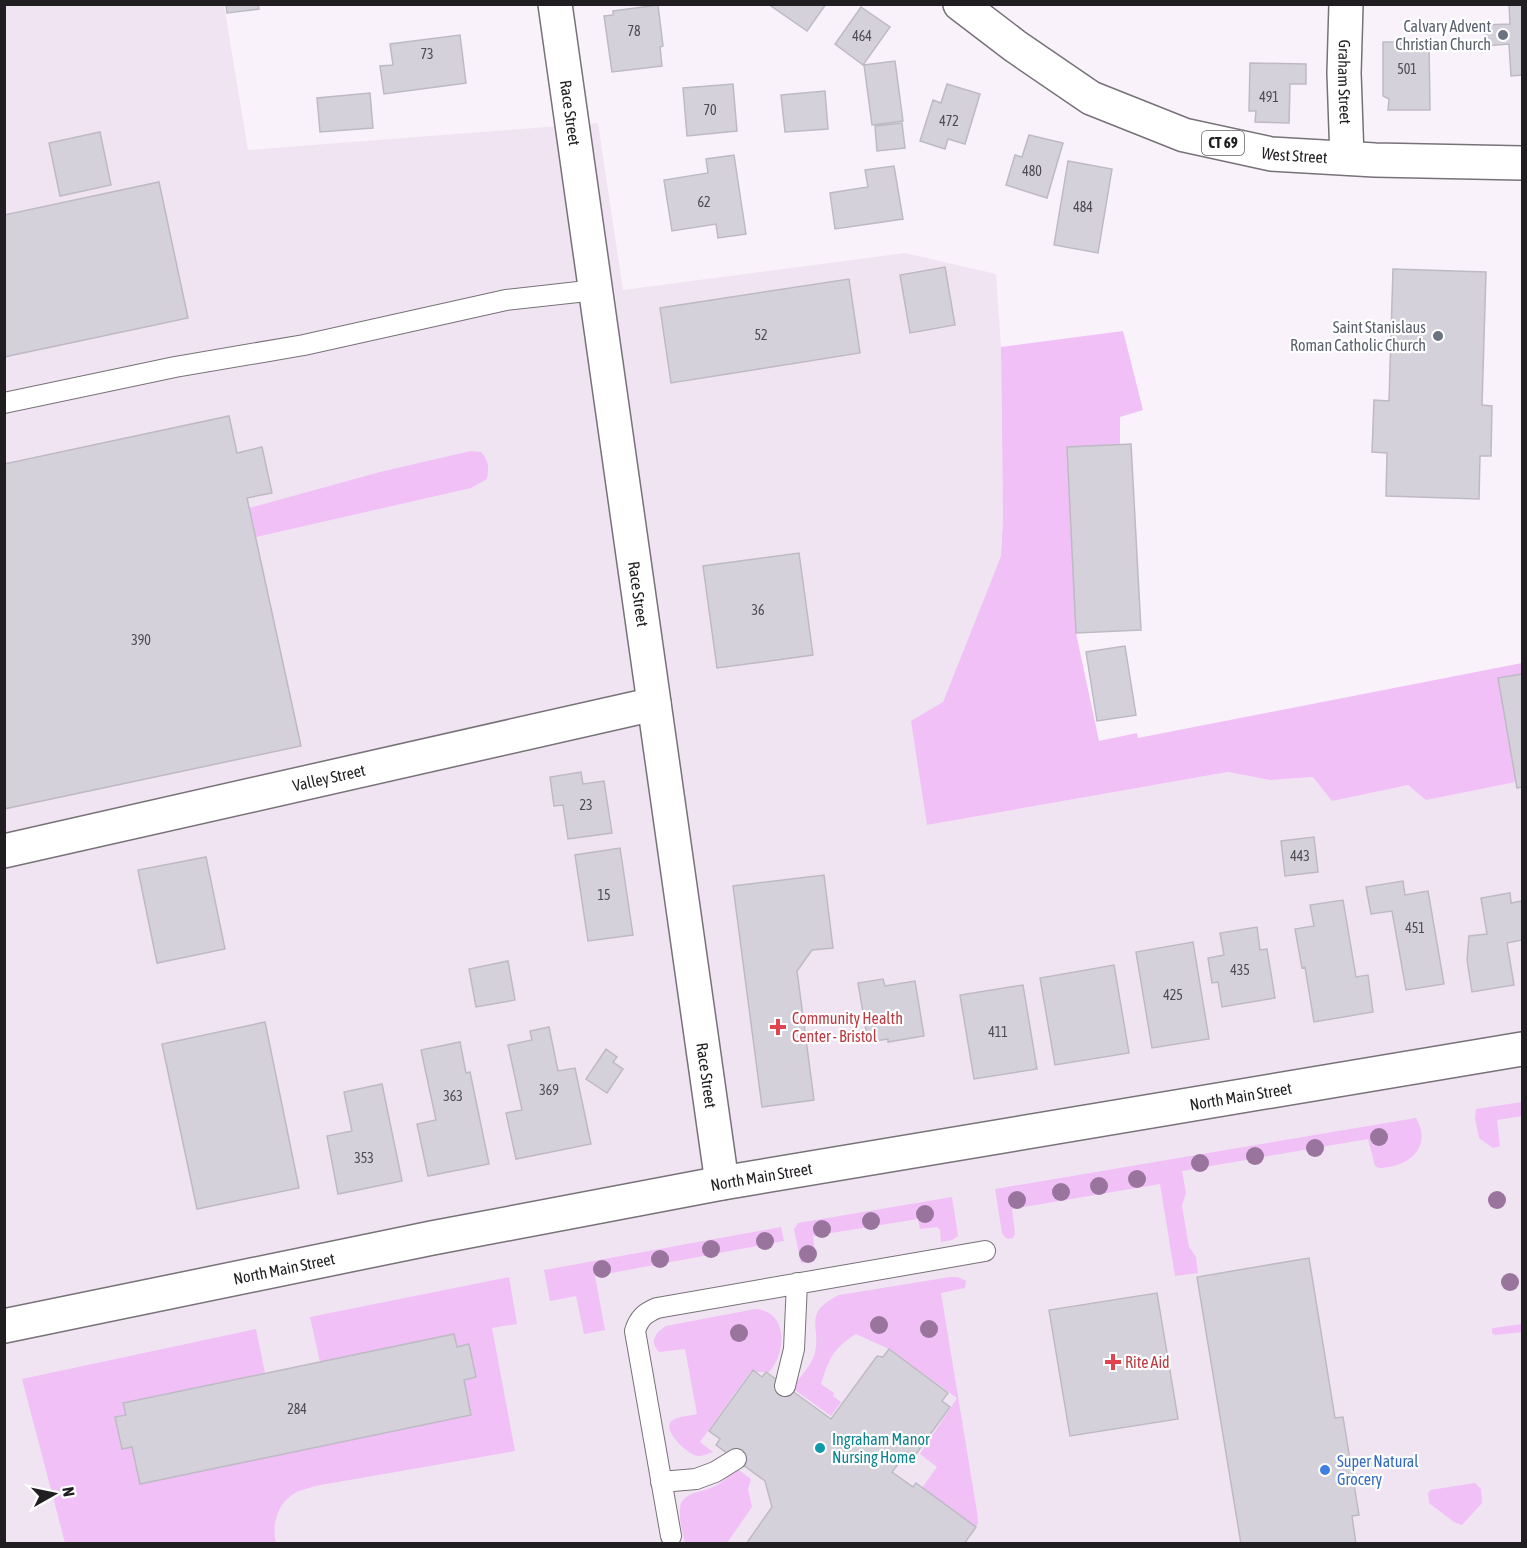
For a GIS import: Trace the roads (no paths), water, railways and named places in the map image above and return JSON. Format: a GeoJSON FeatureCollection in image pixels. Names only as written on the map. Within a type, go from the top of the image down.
{"type":"FeatureCollection","features":[{"type":"Feature","properties":{"kind":"street","name":"Race Street"},"geometry":{"type":"LineString","coordinates":[[555,4],[722,1183]]}},
{"type":"Feature","properties":{"kind":"street","name":"West Street"},"geometry":{"type":"LineString","coordinates":[[960,4],[1015,46],[1091,98],[1184,135],[1271,154],[1522,162]]}},
{"type":"Feature","properties":{"kind":"street","name":"Graham Street"},"geometry":{"type":"LineString","coordinates":[[1346,4],[1344,73],[1347,158]]}},
{"type":"Feature","properties":{"kind":"street","name":"Valley Street"},"geometry":{"type":"LineString","coordinates":[[4,851],[654,705]]}},
{"type":"Feature","properties":{"kind":"street","name":"North Main Street"},"geometry":{"type":"LineString","coordinates":[[4,1326],[442,1236],[722,1183],[1522,1049]]}},
{"type":"Feature","properties":{"kind":"lane"},"geometry":{"type":"LineString","coordinates":[[4,404],[175,367],[304,345],[506,300],[596,290]]}},
{"type":"Feature","properties":{"kind":"lane"},"geometry":{"type":"LineString","coordinates":[[671,1536],[635,1331],[638,1321],[646,1312],[657,1308],[985,1251]]}},
{"type":"Feature","properties":{"kind":"lane"},"geometry":{"type":"LineString","coordinates":[[785,1386],[794,1349],[797,1283]]}},
{"type":"Feature","properties":{"kind":"lane"},"geometry":{"type":"LineString","coordinates":[[662,1482],[696,1479],[715,1472],[736,1460]]}},
{"type":"Feature","properties":{"kind":"place","name":"Calvary Advent Christian Church"},"geometry":{"type":"Point","coordinates":[1503,35]}},
{"type":"Feature","properties":{"kind":"place","name":"Saint Stanislaus Roman Catholic Church"},"geometry":{"type":"Point","coordinates":[1438,336]}},
{"type":"Feature","properties":{"kind":"place","name":"Community Health Center - Bristol"},"geometry":{"type":"Point","coordinates":[778,1027]}},
{"type":"Feature","properties":{"kind":"place","name":"Rite Aid"},"geometry":{"type":"Point","coordinates":[1113,1362]}},
{"type":"Feature","properties":{"kind":"place","name":"Ingraham Manor Nursing Home"},"geometry":{"type":"Point","coordinates":[820,1448]}},
{"type":"Feature","properties":{"kind":"place","name":"Super Natural Grocery"},"geometry":{"type":"Point","coordinates":[1325,1470]}}]}
